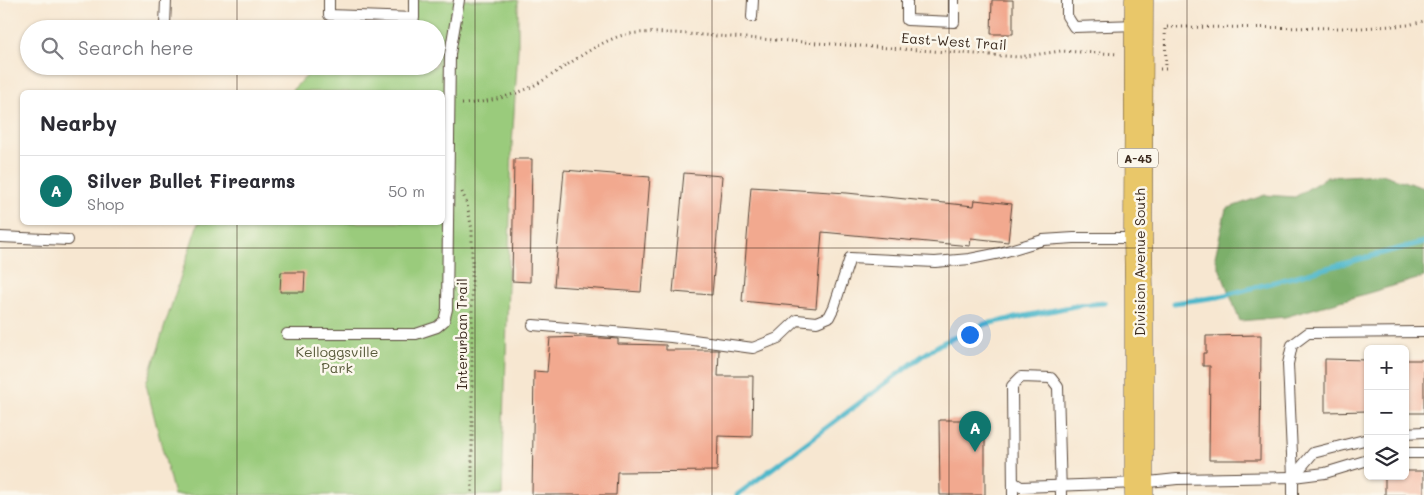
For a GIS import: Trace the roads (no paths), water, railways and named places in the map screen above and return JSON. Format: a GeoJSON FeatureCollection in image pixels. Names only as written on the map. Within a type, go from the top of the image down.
{"type":"FeatureCollection","features":[{"type":"Feature","properties":{"kind":"main road","name":"Division Avenue South"},"geometry":{"type":"LineString","coordinates":[[1139,13],[1139,489]]}},
{"type":"Feature","properties":{"kind":"lane"},"geometry":{"type":"LineString","coordinates":[[165,20],[166,0]]}},
{"type":"Feature","properties":{"kind":"lane"},"geometry":{"type":"LineString","coordinates":[[329,0],[329,15],[414,18],[414,0]]}},
{"type":"Feature","properties":{"kind":"lane"},"geometry":{"type":"LineString","coordinates":[[287,334],[416,334],[437,327],[444,321],[447,309],[450,180],[450,54],[458,0]]}},
{"type":"Feature","properties":{"kind":"lane"},"geometry":{"type":"LineString","coordinates":[[752,17],[753,0]]}},
{"type":"Feature","properties":{"kind":"lane"},"geometry":{"type":"LineString","coordinates":[[907,0],[906,20],[954,22],[954,0]]}},
{"type":"Feature","properties":{"kind":"lane"},"geometry":{"type":"LineString","coordinates":[[1067,0],[1067,16],[1074,27],[1139,13]]}},
{"type":"Feature","properties":{"kind":"lane"},"geometry":{"type":"LineString","coordinates":[[0,237],[68,240]]}},
{"type":"Feature","properties":{"kind":"lane"},"geometry":{"type":"LineString","coordinates":[[533,325],[671,337],[753,348],[778,338],[797,320],[817,322],[829,317],[850,258],[935,262],[970,259],[1000,253],[1043,240],[1138,238]]}},
{"type":"Feature","properties":{"kind":"lane"},"geometry":{"type":"LineString","coordinates":[[1293,495],[1288,364],[1292,345],[1308,333],[1424,332]]}},
{"type":"Feature","properties":{"kind":"lane"},"geometry":{"type":"LineString","coordinates":[[1013,495],[1012,386],[1021,377],[1050,378],[1058,387],[1061,490]]}},
{"type":"Feature","properties":{"kind":"lane"},"geometry":{"type":"LineString","coordinates":[[1409,433],[1424,432]]}},
{"type":"Feature","properties":{"kind":"lane"},"geometry":{"type":"LineString","coordinates":[[1293,477],[1313,453],[1364,440]]}},
{"type":"Feature","properties":{"kind":"lane"},"geometry":{"type":"LineString","coordinates":[[1409,453],[1424,453]]}},
{"type":"Feature","properties":{"kind":"lane"},"geometry":{"type":"LineString","coordinates":[[1013,482],[1022,487],[1061,490],[1139,489],[1177,478],[1293,477],[1325,473],[1364,461]]}},
{"type":"Feature","properties":{"kind":"waterway"},"geometry":{"type":"LineString","coordinates":[[1174,303],[1218,297],[1424,242]]}},
{"type":"Feature","properties":{"kind":"waterway"},"geometry":{"type":"LineString","coordinates":[[737,495],[942,343],[985,324],[1080,305],[1105,303]]}},
{"type":"Feature","properties":{"kind":"place","name":"Silver Bullet Firearms"},"geometry":{"type":"Point","coordinates":[975,452]}},
{"type":"Feature","properties":{"kind":"park label","name":"Kelloggsville Park"},"geometry":{"type":"Point","coordinates":[337,360]}}]}
